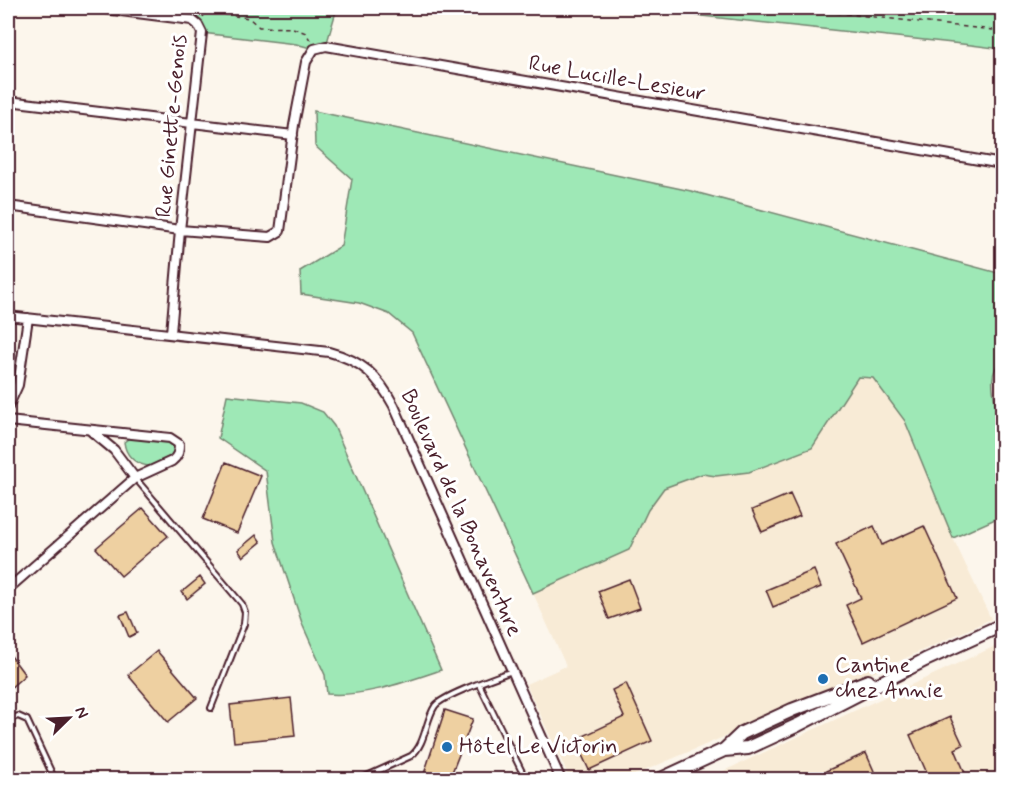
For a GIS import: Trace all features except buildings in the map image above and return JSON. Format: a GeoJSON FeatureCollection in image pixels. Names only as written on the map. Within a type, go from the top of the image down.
{"type":"FeatureCollection","features":[{"type":"Feature","properties":{"kind":"main road"},"geometry":{"type":"LineString","coordinates":[[659,780],[724,750],[742,733],[792,710],[925,660],[1002,625]]}},
{"type":"Feature","properties":{"kind":"street","name":"Rue Ginette-Genois"},"geometry":{"type":"LineString","coordinates":[[97,8],[192,20],[202,33],[171,333]]}},
{"type":"Feature","properties":{"kind":"street","name":"Rue Lucille-Lesieur"},"geometry":{"type":"LineString","coordinates":[[314,49],[326,46],[338,48],[1002,164]]}},
{"type":"Feature","properties":{"kind":"street"},"geometry":{"type":"LineString","coordinates":[[8,206],[180,230],[276,236],[280,231],[306,62],[314,49]]}},
{"type":"Feature","properties":{"kind":"street"},"geometry":{"type":"LineString","coordinates":[[8,101],[293,135]]}},
{"type":"Feature","properties":{"kind":"street","name":"Boulevard de la Bonaventure"},"geometry":{"type":"LineString","coordinates":[[8,316],[329,352],[347,357],[373,374],[385,388],[394,406],[561,780]]}},
{"type":"Feature","properties":{"kind":"street"},"geometry":{"type":"LineString","coordinates":[[8,407],[18,385],[28,318]]}},
{"type":"Feature","properties":{"kind":"street"},"geometry":{"type":"LineString","coordinates":[[8,421],[175,440],[179,444],[177,457],[163,467],[135,478],[8,589]]}},
{"type":"Feature","properties":{"kind":"street"},"geometry":{"type":"LineString","coordinates":[[90,430],[114,450],[135,478]]}},
{"type":"Feature","properties":{"kind":"lane"},"geometry":{"type":"LineString","coordinates":[[135,478],[242,604],[245,612],[244,624],[211,708]]}},
{"type":"Feature","properties":{"kind":"lane"},"geometry":{"type":"LineString","coordinates":[[358,780],[411,756],[417,751],[436,704],[442,699],[512,670]]}},
{"type":"Feature","properties":{"kind":"lane"},"geometry":{"type":"LineString","coordinates":[[479,684],[526,780]]}},
{"type":"Feature","properties":{"kind":"lane"},"geometry":{"type":"LineString","coordinates":[[8,720],[18,716],[27,720],[55,780]]}},
{"type":"Feature","properties":{"kind":"path"},"geometry":{"type":"LineString","coordinates":[[198,25],[208,8]]}},
{"type":"Feature","properties":{"kind":"path"},"geometry":{"type":"LineString","coordinates":[[792,8],[1002,31]]}},
{"type":"Feature","properties":{"kind":"path"},"geometry":{"type":"LineString","coordinates":[[207,12],[249,18],[259,27],[301,30],[306,33],[314,49]]}},
{"type":"Feature","properties":{"kind":"shaded area"},"geometry":{"type":"Polygon","coordinates":[[[858,377],[873,378],[905,421],[953,538],[991,619],[862,678],[625,779],[570,779],[526,684],[566,666],[533,593],[629,550],[648,510],[664,488],[702,474],[716,476],[811,448],[858,377]]]}},
{"type":"Feature","properties":{"kind":"shaded area"},"geometry":{"type":"Polygon","coordinates":[[[1002,643],[1002,779],[706,779],[1002,643]]]}},
{"type":"Feature","properties":{"kind":"green space"},"geometry":{"type":"Polygon","coordinates":[[[183,8],[337,8],[326,46],[314,49],[296,44],[202,33],[198,25],[182,18],[183,8]]]}},
{"type":"Feature","properties":{"kind":"green space"},"geometry":{"type":"Polygon","coordinates":[[[627,8],[1002,8],[1002,49],[971,45],[627,8]]]}},
{"type":"Feature","properties":{"kind":"green space"},"geometry":{"type":"Polygon","coordinates":[[[314,111],[691,191],[1002,274],[1002,360],[995,370],[993,382],[996,407],[1002,410],[1002,516],[953,538],[905,421],[873,378],[858,377],[812,448],[749,472],[716,476],[702,474],[664,488],[648,510],[629,550],[533,593],[412,333],[389,314],[359,303],[301,294],[300,271],[341,246],[352,179],[315,146],[314,111]]]}},
{"type":"Feature","properties":{"kind":"green space"},"geometry":{"type":"Polygon","coordinates":[[[227,395],[301,403],[323,412],[334,426],[441,670],[370,691],[327,694],[325,675],[303,626],[275,542],[266,471],[218,438],[227,395]]]}},
{"type":"Feature","properties":{"kind":"green space"},"geometry":{"type":"Polygon","coordinates":[[[131,437],[167,440],[173,444],[174,452],[161,464],[153,466],[138,463],[126,451],[124,442],[131,437]]]}},
{"type":"Feature","properties":{"kind":"place","name":"Cantine chez Annie"},"geometry":{"type":"Point","coordinates":[823,679]}},
{"type":"Feature","properties":{"kind":"place","name":"Hôtel Le Victorin"},"geometry":{"type":"Point","coordinates":[447,747]}}]}
